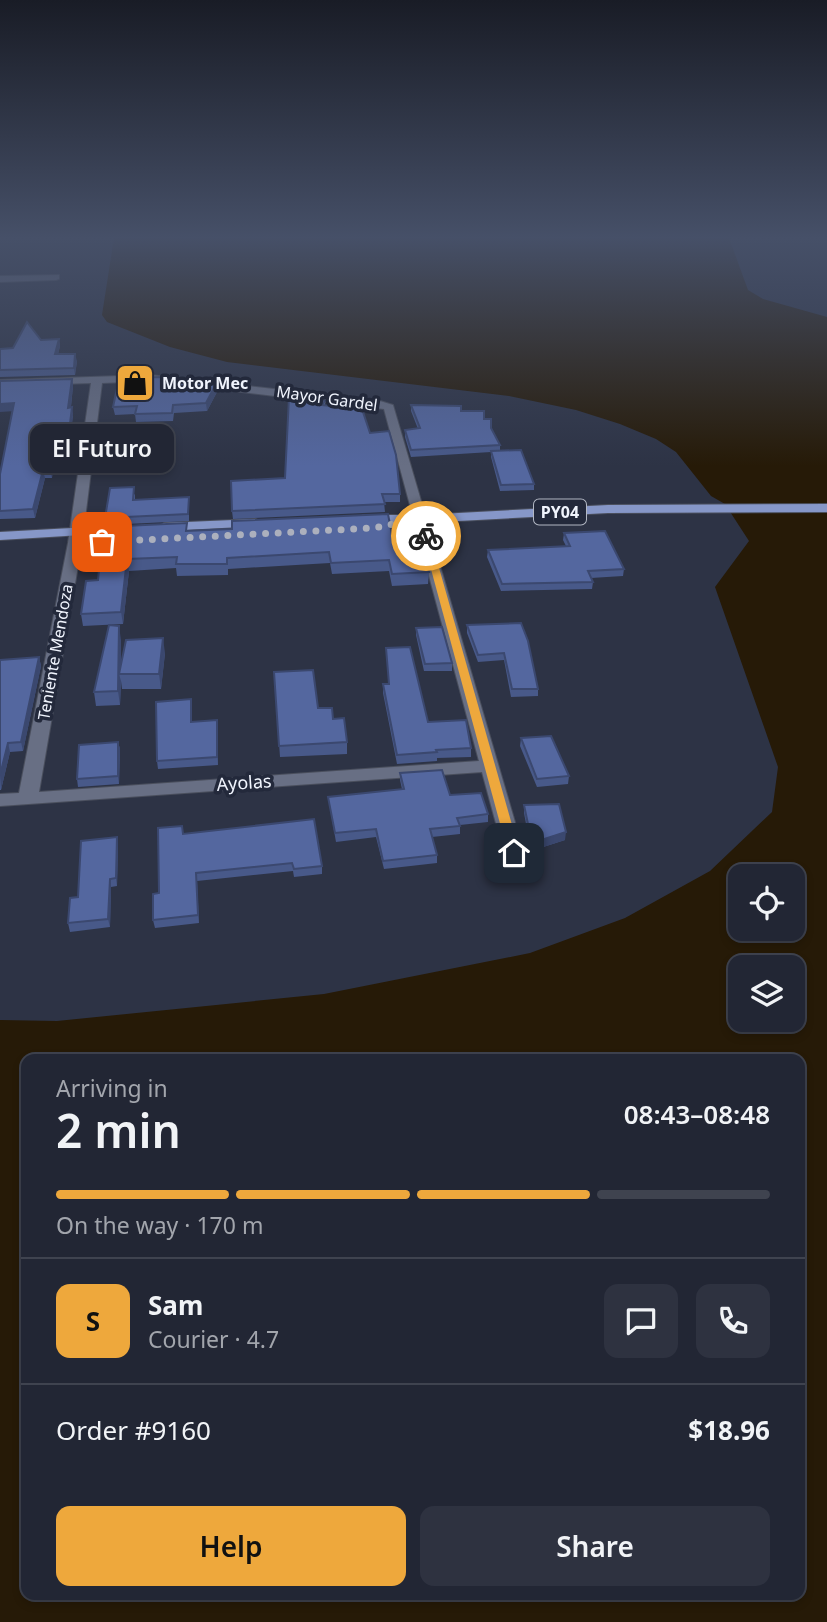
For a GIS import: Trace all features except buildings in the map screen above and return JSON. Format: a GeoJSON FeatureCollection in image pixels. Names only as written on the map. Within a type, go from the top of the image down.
{"type":"FeatureCollection","features":[{"type":"Feature","properties":{"kind":"main road","name":"PY04"},"geometry":{"type":"LineString","coordinates":[[344,524],[373,528],[421,519],[608,509],[827,508]]}},
{"type":"Feature","properties":{"kind":"main road"},"geometry":{"type":"LineString","coordinates":[[149,534],[276,522]]}},
{"type":"Feature","properties":{"kind":"main road"},"geometry":{"type":"LineString","coordinates":[[0,536],[264,534]]}},
{"type":"Feature","properties":{"kind":"main road"},"geometry":{"type":"LineString","coordinates":[[0,547],[75,537]]}},
{"type":"Feature","properties":{"kind":"street"},"geometry":{"type":"LineString","coordinates":[[122,377],[138,368]]}},
{"type":"Feature","properties":{"kind":"street","name":"Mayor Gardel"},"geometry":{"type":"LineString","coordinates":[[0,382],[97,381],[122,377],[200,382],[389,407],[514,853]]}},
{"type":"Feature","properties":{"kind":"street","name":"Teniente Mendoza"},"geometry":{"type":"LineString","coordinates":[[28,798],[75,537],[97,381]]}},
{"type":"Feature","properties":{"kind":"street","name":"Ayolas"},"geometry":{"type":"LineString","coordinates":[[0,800],[489,766]]}},
{"type":"Feature","properties":{"kind":"shaded area"},"geometry":{"type":"Polygon","coordinates":[[[102,314],[815,314],[827,317],[827,1622],[0,1622],[0,1020],[57,1021],[324,994],[530,953],[625,918],[710,871],[772,812],[778,767],[715,587],[749,541],[725,504],[711,496],[676,452],[656,439],[620,424],[576,410],[509,396],[227,362],[170,347],[107,322],[102,314]]]}},
{"type":"Feature","properties":{"kind":"way so far"},"geometry":{"type":"LineString","coordinates":[[102,542],[373,528],[421,519],[426,536]]}},
{"type":"Feature","properties":{"kind":"place","name":"Motor Mec"},"geometry":{"type":"Point","coordinates":[135,383]}},
{"type":"Feature","properties":{"kind":"place","name":"El Futuro"},"geometry":{"type":"Point","coordinates":[102,542]}},
{"type":"Feature","properties":{"kind":"route"},"geometry":{"type":"LineString","coordinates":[[426,536],[514,853]]}}]}
